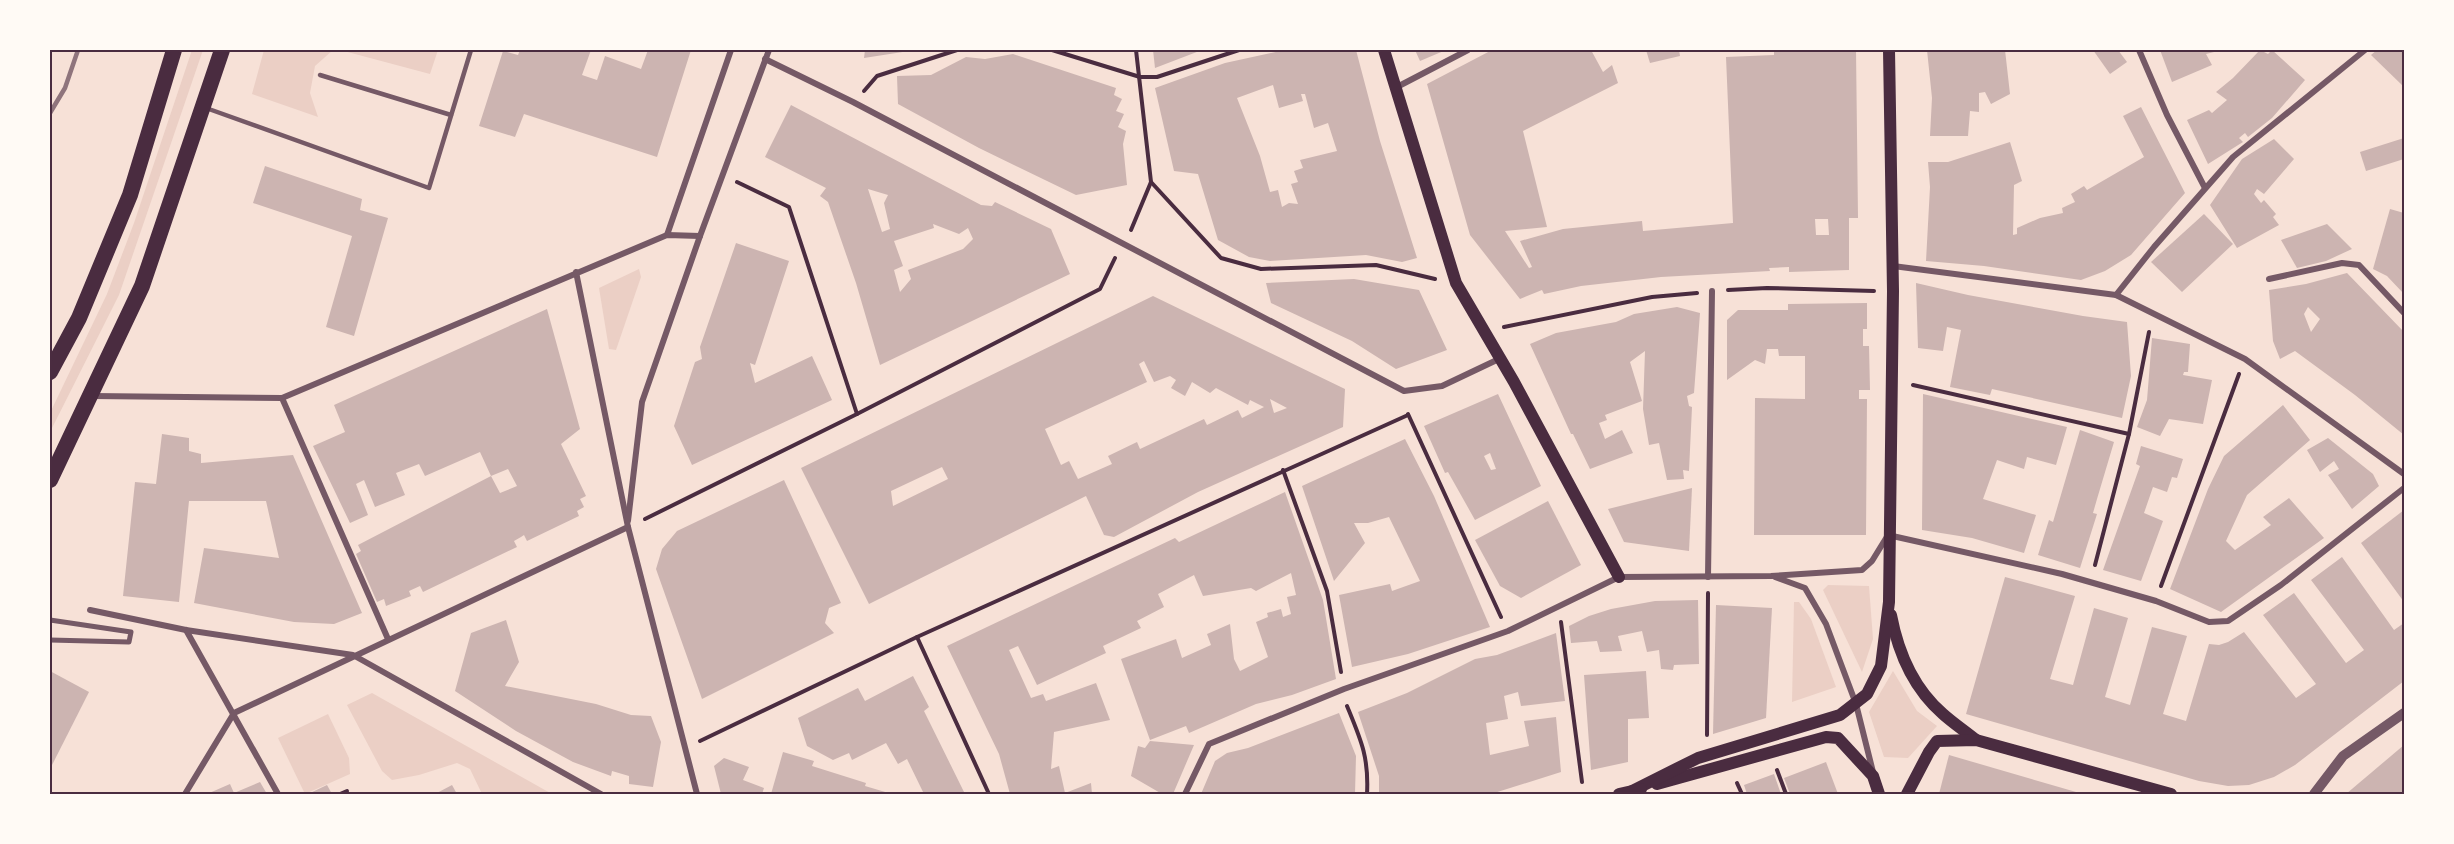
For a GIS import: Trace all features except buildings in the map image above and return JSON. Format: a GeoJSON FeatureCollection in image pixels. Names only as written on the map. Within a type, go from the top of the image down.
{"type":"FeatureCollection","features":[{"type":"Feature","properties":{"kind":"highway"},"geometry":{"type":"LineString","coordinates":[[50,372],[79,318],[130,195],[174,50]]}},
{"type":"Feature","properties":{"kind":"highway"},"geometry":{"type":"LineString","coordinates":[[50,480],[92,396],[142,286],[222,50]]}},
{"type":"Feature","properties":{"kind":"main road"},"geometry":{"type":"LineString","coordinates":[[1384,50],[1456,283],[1501,358],[1619,577]]}},
{"type":"Feature","properties":{"kind":"main road"},"geometry":{"type":"LineString","coordinates":[[1632,791],[1698,758],[1840,715],[1867,694],[1881,666],[1889,602],[1893,266],[1889,50]]}},
{"type":"Feature","properties":{"kind":"main road"},"geometry":{"type":"LineString","coordinates":[[1889,602],[1895,638],[1904,661],[1923,692],[1942,713],[1976,740]]}},
{"type":"Feature","properties":{"kind":"main road"},"geometry":{"type":"LineString","coordinates":[[1619,795],[1712,771],[1826,737],[1838,738],[1873,776],[1879,795]]}},
{"type":"Feature","properties":{"kind":"main road"},"geometry":{"type":"LineString","coordinates":[[1908,795],[1929,752],[1937,741],[1976,740],[2171,795]]}},
{"type":"Feature","properties":{"kind":"street"},"geometry":{"type":"LineString","coordinates":[[667,235],[731,50]]}},
{"type":"Feature","properties":{"kind":"street"},"geometry":{"type":"LineString","coordinates":[[628,527],[642,402],[769,50]]}},
{"type":"Feature","properties":{"kind":"street"},"geometry":{"type":"LineString","coordinates":[[1397,87],[1468,50]]}},
{"type":"Feature","properties":{"kind":"street"},"geometry":{"type":"LineString","coordinates":[[2139,50],[2167,115],[2205,188]]}},
{"type":"Feature","properties":{"kind":"street"},"geometry":{"type":"LineString","coordinates":[[2116,295],[2154,247],[2233,157],[2365,50]]}},
{"type":"Feature","properties":{"kind":"street"},"geometry":{"type":"LineString","coordinates":[[765,59],[853,102],[1404,391],[1442,386],[1501,358]]}},
{"type":"Feature","properties":{"kind":"street"},"geometry":{"type":"LineString","coordinates":[[92,396],[282,398],[667,235],[700,236]]}},
{"type":"Feature","properties":{"kind":"street"},"geometry":{"type":"LineString","coordinates":[[2270,279],[2342,263],[2359,265],[2404,313]]}},
{"type":"Feature","properties":{"kind":"street"},"geometry":{"type":"LineString","coordinates":[[1893,266],[2116,295],[2245,359],[2404,474]]}},
{"type":"Feature","properties":{"kind":"street"},"geometry":{"type":"LineString","coordinates":[[576,272],[628,527],[697,795]]}},
{"type":"Feature","properties":{"kind":"street"},"geometry":{"type":"LineString","coordinates":[[1708,577],[1712,291]]}},
{"type":"Feature","properties":{"kind":"street"},"geometry":{"type":"LineString","coordinates":[[282,398],[388,639]]}},
{"type":"Feature","properties":{"kind":"street"},"geometry":{"type":"LineString","coordinates":[[1185,795],[1209,744],[1344,689],[1508,631],[1619,577],[1772,576],[1862,570],[1872,561],[1888,535],[2062,574],[2156,601],[2209,622],[2228,621],[2281,585],[2404,488]]}},
{"type":"Feature","properties":{"kind":"street"},"geometry":{"type":"LineString","coordinates":[[185,795],[234,712],[628,527]]}},
{"type":"Feature","properties":{"kind":"street"},"geometry":{"type":"LineString","coordinates":[[1772,576],[1805,588],[1826,624],[1856,704],[1873,776]]}},
{"type":"Feature","properties":{"kind":"street"},"geometry":{"type":"LineString","coordinates":[[90,610],[186,630],[353,655],[601,795]]}},
{"type":"Feature","properties":{"kind":"street"},"geometry":{"type":"LineString","coordinates":[[50,620],[131,632],[129,642],[50,640]]}},
{"type":"Feature","properties":{"kind":"street"},"geometry":{"type":"LineString","coordinates":[[186,630],[234,712],[278,795]]}},
{"type":"Feature","properties":{"kind":"street"},"geometry":{"type":"LineString","coordinates":[[2314,795],[2343,756],[2404,713]]}},
{"type":"Feature","properties":{"kind":"lane"},"geometry":{"type":"LineString","coordinates":[[202,106],[224,116],[429,188],[471,50]]}},
{"type":"Feature","properties":{"kind":"lane"},"geometry":{"type":"LineString","coordinates":[[320,75],[451,115]]}},
{"type":"Feature","properties":{"kind":"path"},"geometry":{"type":"LineString","coordinates":[[853,102],[877,76],[957,50]]}},
{"type":"Feature","properties":{"kind":"path"},"geometry":{"type":"LineString","coordinates":[[1052,50],[1140,77],[1157,77],[1239,50]]}},
{"type":"Feature","properties":{"kind":"path"},"geometry":{"type":"LineString","coordinates":[[628,527],[857,414],[1100,289],[1132,229],[1151,182],[1136,50]]}},
{"type":"Feature","properties":{"kind":"path"},"geometry":{"type":"LineString","coordinates":[[722,175],[789,207],[857,414]]}},
{"type":"Feature","properties":{"kind":"path"},"geometry":{"type":"LineString","coordinates":[[1151,182],[1221,258],[1261,269],[1376,265],[1456,283]]}},
{"type":"Feature","properties":{"kind":"path"},"geometry":{"type":"LineString","coordinates":[[1483,328],[1511,326],[1652,297],[1712,291],[1767,288],[1893,291]]}},
{"type":"Feature","properties":{"kind":"path"},"geometry":{"type":"LineString","coordinates":[[2093,576],[2129,434],[2149,332]]}},
{"type":"Feature","properties":{"kind":"path"},"geometry":{"type":"LineString","coordinates":[[2156,601],[2245,359]]}},
{"type":"Feature","properties":{"kind":"path"},"geometry":{"type":"LineString","coordinates":[[1913,385],[2129,434]]}},
{"type":"Feature","properties":{"kind":"path"},"geometry":{"type":"LineString","coordinates":[[1404,391],[1408,415],[1508,631]]}},
{"type":"Feature","properties":{"kind":"path"},"geometry":{"type":"LineString","coordinates":[[684,749],[918,637],[1408,415]]}},
{"type":"Feature","properties":{"kind":"path"},"geometry":{"type":"LineString","coordinates":[[1283,470],[1327,591],[1346,704],[1369,771],[1367,795]]}},
{"type":"Feature","properties":{"kind":"path"},"geometry":{"type":"LineString","coordinates":[[1707,745],[1708,577]]}},
{"type":"Feature","properties":{"kind":"path"},"geometry":{"type":"LineString","coordinates":[[1560,606],[1582,782]]}},
{"type":"Feature","properties":{"kind":"path"},"geometry":{"type":"LineString","coordinates":[[918,637],[989,795]]}},
{"type":"Feature","properties":{"kind":"path"},"geometry":{"type":"LineString","coordinates":[[1775,766],[1786,795]]}},
{"type":"Feature","properties":{"kind":"path"},"geometry":{"type":"LineString","coordinates":[[1736,779],[1742,795]]}},
{"type":"Feature","properties":{"kind":"path"},"geometry":{"type":"LineString","coordinates":[[340,795],[347,791]]}},
{"type":"Feature","properties":{"kind":"shaded area"},"geometry":{"type":"Polygon","coordinates":[[[192,50],[203,50],[119,295],[50,432],[50,413],[107,294],[134,223],[192,50]]]}},
{"type":"Feature","properties":{"kind":"shaded area"},"geometry":{"type":"Polygon","coordinates":[[[264,50],[333,50],[315,66],[310,93],[318,117],[252,94],[264,50]]]}},
{"type":"Feature","properties":{"kind":"shaded area"},"geometry":{"type":"Polygon","coordinates":[[[340,50],[438,50],[430,74],[340,50]]]}},
{"type":"Feature","properties":{"kind":"shaded area"},"geometry":{"type":"Polygon","coordinates":[[[639,269],[641,277],[616,350],[609,349],[599,288],[639,269]]]}},
{"type":"Feature","properties":{"kind":"shaded area"},"geometry":{"type":"Polygon","coordinates":[[[1828,585],[1869,586],[1873,639],[1862,672],[1823,590],[1828,585]]]}},
{"type":"Feature","properties":{"kind":"shaded area"},"geometry":{"type":"Polygon","coordinates":[[[1794,602],[1799,602],[1811,619],[1836,687],[1792,702],[1794,602]]]}},
{"type":"Feature","properties":{"kind":"shaded area"},"geometry":{"type":"Polygon","coordinates":[[[1893,671],[1917,711],[1937,726],[1908,758],[1884,757],[1869,712],[1893,671]]]}},
{"type":"Feature","properties":{"kind":"shaded area"},"geometry":{"type":"Polygon","coordinates":[[[372,693],[552,794],[482,794],[470,769],[457,763],[419,775],[392,780],[382,771],[347,705],[372,693]]]}},
{"type":"Feature","properties":{"kind":"shaded area"},"geometry":{"type":"Polygon","coordinates":[[[328,714],[349,758],[350,774],[305,794],[278,738],[328,714]]]}},
{"type":"Feature","properties":{"kind":"railway"},"geometry":{"type":"LineString","coordinates":[[50,113],[65,88],[78,50]]}}]}
